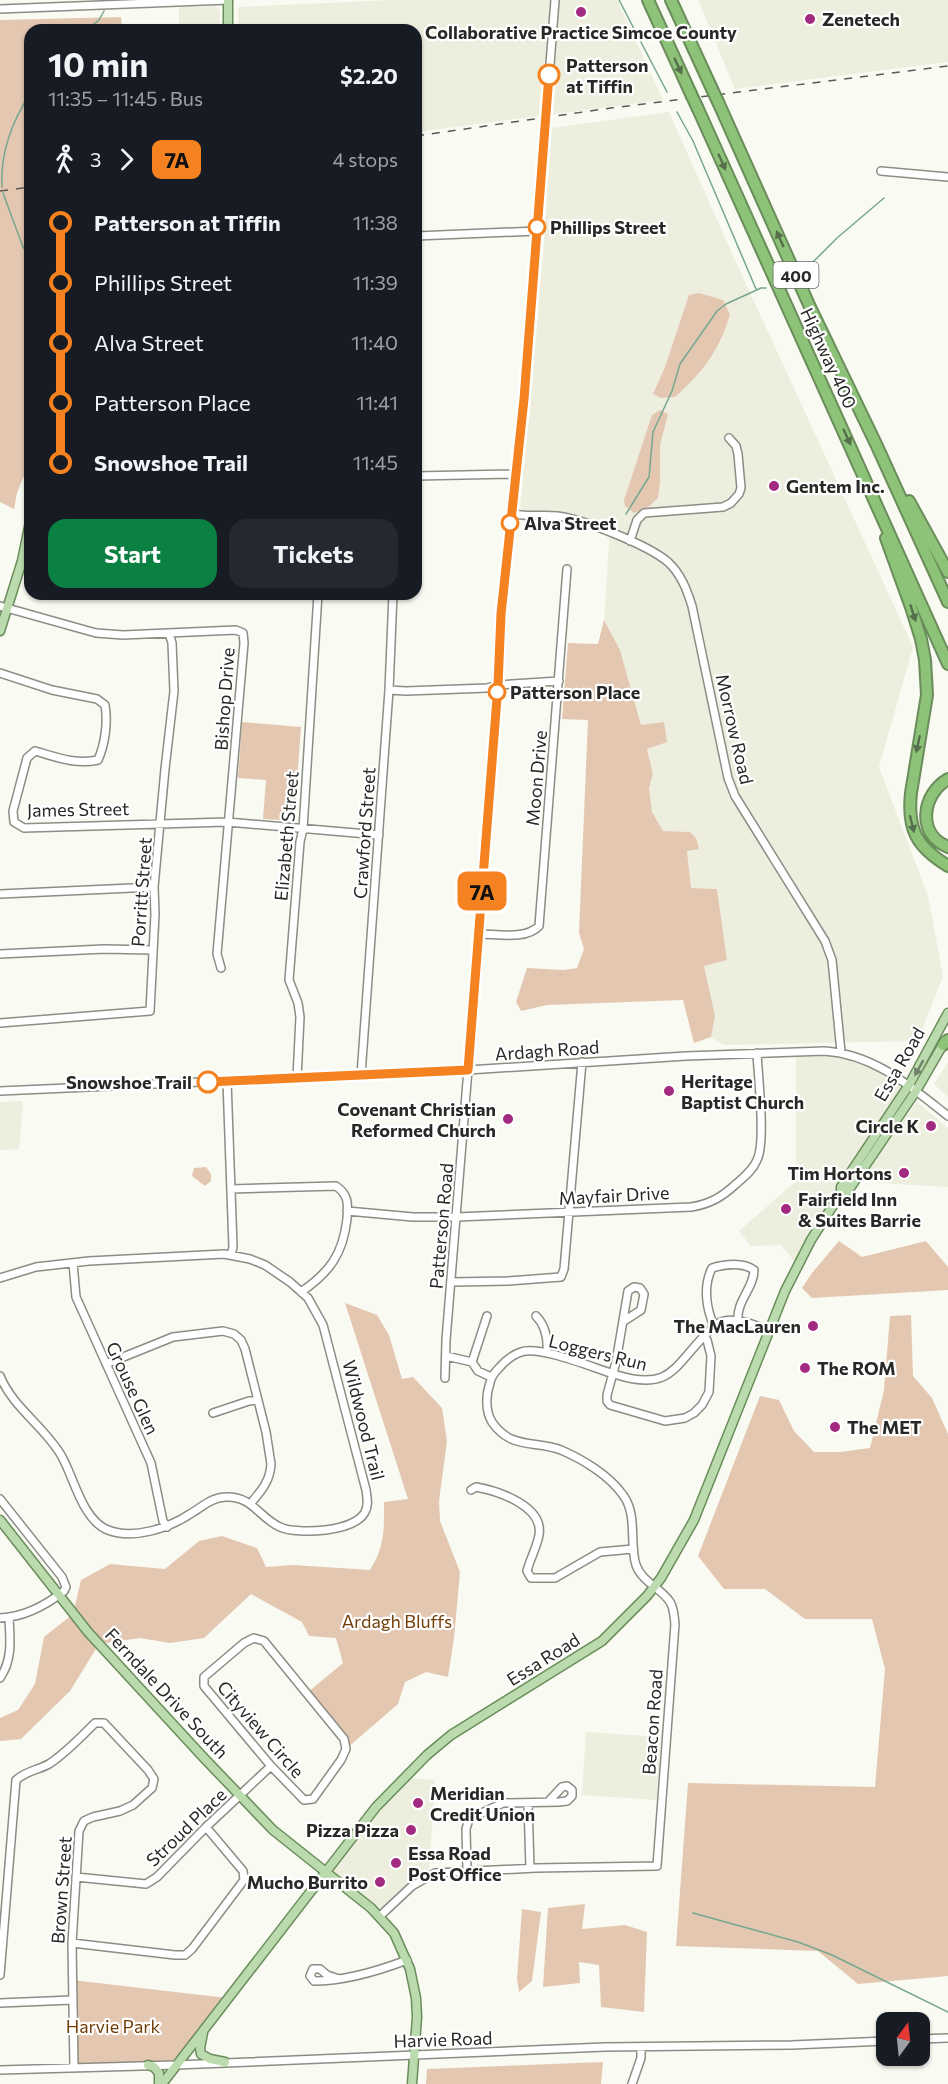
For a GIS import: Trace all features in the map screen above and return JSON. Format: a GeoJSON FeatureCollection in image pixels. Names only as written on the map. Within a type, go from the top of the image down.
{"type":"FeatureCollection","features":[{"type":"Feature","properties":{"kind":"highway","name":"Highway 400"},"geometry":{"type":"LineString","coordinates":[[648,0],[948,664]]}},
{"type":"Feature","properties":{"kind":"highway","name":"Highway 400"},"geometry":{"type":"LineString","coordinates":[[671,0],[810,307],[948,602]]}},
{"type":"Feature","properties":{"kind":"highway"},"geometry":{"type":"LineString","coordinates":[[876,444],[948,572]]}},
{"type":"Feature","properties":{"kind":"highway"},"geometry":{"type":"LineString","coordinates":[[883,517],[884,535],[918,628],[925,660],[927,695],[910,801],[912,825],[923,847],[948,866]]}},
{"type":"Feature","properties":{"kind":"highway"},"geometry":{"type":"LineString","coordinates":[[948,779],[931,794],[926,816],[928,826],[935,837],[948,847]]}},
{"type":"Feature","properties":{"kind":"main road"},"geometry":{"type":"LineString","coordinates":[[228,0],[228,24]]}},
{"type":"Feature","properties":{"kind":"main road"},"geometry":{"type":"LineString","coordinates":[[0,631],[4,608],[24,551]]}},
{"type":"Feature","properties":{"kind":"main road","name":"Essa Road"},"geometry":{"type":"LineString","coordinates":[[160,2084],[376,1807],[427,1755],[458,1731],[602,1641],[654,1587],[694,1520],[768,1330],[811,1240],[841,1193],[841,1187],[909,1085],[948,1013]]}},
{"type":"Feature","properties":{"kind":"main road","name":"Essa Road"},"geometry":{"type":"LineString","coordinates":[[841,1193],[848,1191],[916,1091],[946,1040]]}},
{"type":"Feature","properties":{"kind":"main road","name":"Ferndale Drive South"},"geometry":{"type":"LineString","coordinates":[[0,1520],[88,1632],[273,1830],[380,1916],[394,1934],[407,1960],[414,1983],[417,2008],[412,2084]]}},
{"type":"Feature","properties":{"kind":"main road"},"geometry":{"type":"LineString","coordinates":[[205,2027],[201,2040],[201,2054],[210,2059],[225,2062]]}},
{"type":"Feature","properties":{"kind":"main road"},"geometry":{"type":"LineString","coordinates":[[148,2065],[154,2067],[159,2073],[160,2084]]}},
{"type":"Feature","properties":{"kind":"street"},"geometry":{"type":"LineString","coordinates":[[0,9],[45,3],[81,7],[228,0]]}},
{"type":"Feature","properties":{"kind":"street","name":"Patterson Road"},"geometry":{"type":"LineString","coordinates":[[445,1378],[498,685],[501,614],[524,399],[555,0]]}},
{"type":"Feature","properties":{"kind":"street"},"geometry":{"type":"LineString","coordinates":[[881,171],[948,177]]}},
{"type":"Feature","properties":{"kind":"street"},"geometry":{"type":"LineString","coordinates":[[422,236],[537,231]]}},
{"type":"Feature","properties":{"kind":"street"},"geometry":{"type":"LineString","coordinates":[[630,541],[637,520],[644,513],[723,507],[734,500],[741,488],[738,454],[736,446],[729,438]]}},
{"type":"Feature","properties":{"kind":"street"},"geometry":{"type":"LineString","coordinates":[[422,476],[516,474]]}},
{"type":"Feature","properties":{"kind":"street","name":"Morrow Road"},"geometry":{"type":"LineString","coordinates":[[511,513],[523,517],[554,515],[570,518],[654,552],[669,562],[680,577],[688,591],[728,778],[735,796],[825,941],[832,960],[841,1052]]}},
{"type":"Feature","properties":{"kind":"street","name":"Moon Drive"},"geometry":{"type":"LineString","coordinates":[[479,934],[533,933],[539,926],[567,569]]}},
{"type":"Feature","properties":{"kind":"street","name":"Elizabeth Street"},"geometry":{"type":"LineString","coordinates":[[297,1078],[300,1017],[289,979],[303,829],[318,600]]}},
{"type":"Feature","properties":{"kind":"street","name":"Crawford Street"},"geometry":{"type":"LineString","coordinates":[[361,1075],[389,690],[393,600]]}},
{"type":"Feature","properties":{"kind":"street","name":"Bishop Drive"},"geometry":{"type":"LineString","coordinates":[[4,608],[96,633],[123,635],[236,630],[243,633],[233,779],[227,822],[217,954],[221,968]]}},
{"type":"Feature","properties":{"kind":"street","name":"Porritt Street"},"geometry":{"type":"LineString","coordinates":[[0,1023],[150,1011],[155,914],[154,887],[174,692],[172,643],[169,633]]}},
{"type":"Feature","properties":{"kind":"street","name":"James Street"},"geometry":{"type":"LineString","coordinates":[[0,673],[52,690],[97,699],[105,705],[107,716],[102,752],[98,760],[86,763],[72,762],[34,751],[27,758],[13,811],[14,822],[24,828],[227,822],[379,835]]}},
{"type":"Feature","properties":{"kind":"street"},"geometry":{"type":"LineString","coordinates":[[389,690],[487,688],[498,685],[559,681]]}},
{"type":"Feature","properties":{"kind":"street"},"geometry":{"type":"LineString","coordinates":[[0,894],[154,887]]}},
{"type":"Feature","properties":{"kind":"street"},"geometry":{"type":"LineString","coordinates":[[0,954],[104,949],[152,950]]}},
{"type":"Feature","properties":{"kind":"street","name":"Ardagh Road"},"geometry":{"type":"LineString","coordinates":[[0,1091],[468,1070],[757,1053],[841,1052],[871,1062],[909,1085],[948,1116]]}},
{"type":"Feature","properties":{"kind":"street","name":"Mayfair Drive"},"geometry":{"type":"LineString","coordinates":[[347,1211],[413,1217],[457,1217],[691,1207],[707,1204],[722,1196],[749,1173],[758,1159],[761,1143],[757,1053]]}},
{"type":"Feature","properties":{"kind":"street"},"geometry":{"type":"LineString","coordinates":[[452,1282],[561,1277],[564,1269],[582,1062]]}},
{"type":"Feature","properties":{"kind":"street"},"geometry":{"type":"LineString","coordinates":[[226,1081],[231,1190],[231,1255]]}},
{"type":"Feature","properties":{"kind":"street"},"geometry":{"type":"LineString","coordinates":[[231,1190],[336,1186],[345,1193],[348,1203],[345,1238],[341,1250],[322,1275],[301,1292]]}},
{"type":"Feature","properties":{"kind":"street","name":"Wildwood Trail"},"geometry":{"type":"LineString","coordinates":[[0,1278],[36,1267],[73,1263],[231,1255],[265,1265],[308,1298],[323,1325],[329,1343],[368,1503],[365,1514],[355,1523],[310,1532],[294,1531],[267,1520],[251,1503]]}},
{"type":"Feature","properties":{"kind":"street","name":"Grouse Glen"},"geometry":{"type":"LineString","coordinates":[[73,1263],[76,1297],[151,1463],[163,1521],[167,1527]]}},
{"type":"Feature","properties":{"kind":"street"},"geometry":{"type":"LineString","coordinates":[[738,1321],[737,1313],[754,1276],[754,1270],[748,1266],[728,1263],[712,1268],[708,1275],[707,1309],[714,1326],[724,1321],[738,1321],[768,1330]]}},
{"type":"Feature","properties":{"kind":"street"},"geometry":{"type":"LineString","coordinates":[[624,1321],[641,1310],[644,1294],[640,1288],[634,1287],[628,1291],[607,1401],[610,1406],[665,1421],[685,1418],[702,1405],[709,1392],[711,1356],[704,1336]]}},
{"type":"Feature","properties":{"kind":"street"},"geometry":{"type":"LineString","coordinates":[[472,1362],[487,1316]]}},
{"type":"Feature","properties":{"kind":"street"},"geometry":{"type":"LineString","coordinates":[[536,1316],[548,1339],[547,1353]]}},
{"type":"Feature","properties":{"kind":"street","name":"Loggers Run"},"geometry":{"type":"LineString","coordinates":[[491,1377],[505,1361],[522,1351],[547,1353],[642,1381],[662,1378],[675,1370],[714,1326]]}},
{"type":"Feature","properties":{"kind":"street"},"geometry":{"type":"LineString","coordinates":[[0,1376],[6,1390],[53,1443],[88,1512],[96,1523],[108,1530],[123,1533],[158,1530],[219,1497],[234,1497],[251,1503],[266,1486],[271,1464],[258,1400],[245,1349],[241,1340],[234,1334],[223,1331],[173,1337],[106,1364]]}},
{"type":"Feature","properties":{"kind":"street"},"geometry":{"type":"LineString","coordinates":[[446,1356],[472,1362],[478,1371],[491,1377],[486,1395],[491,1421],[506,1437],[517,1442],[559,1449],[584,1462],[610,1481],[624,1496],[633,1525],[633,1549],[639,1571],[654,1587]]}},
{"type":"Feature","properties":{"kind":"street"},"geometry":{"type":"LineString","coordinates":[[213,1413],[258,1400]]}},
{"type":"Feature","properties":{"kind":"street"},"geometry":{"type":"LineString","coordinates":[[471,1490],[476,1486],[488,1489],[522,1505],[534,1514],[539,1533],[527,1571],[531,1578],[555,1578],[600,1552],[633,1549]]}},
{"type":"Feature","properties":{"kind":"street"},"geometry":{"type":"LineString","coordinates":[[0,1499],[62,1577],[66,1587],[58,1596],[38,1609],[24,1615],[0,1618]]}},
{"type":"Feature","properties":{"kind":"street","name":"Beacon Road"},"geometry":{"type":"LineString","coordinates":[[530,1868],[657,1866],[675,1624],[669,1601],[654,1587]]}},
{"type":"Feature","properties":{"kind":"street"},"geometry":{"type":"LineString","coordinates":[[0,1678],[7,1667],[9,1658],[9,1618]]}},
{"type":"Feature","properties":{"kind":"street","name":"Cityview Circle"},"geometry":{"type":"LineString","coordinates":[[254,1638],[264,1641],[344,1739],[346,1749],[341,1760],[313,1799],[303,1800],[271,1766],[204,1686],[204,1677],[244,1643],[254,1638]]}},
{"type":"Feature","properties":{"kind":"street","name":"Brown Street"},"geometry":{"type":"LineString","coordinates":[[0,1975],[16,1780],[23,1774],[53,1761],[95,1723],[104,1723],[154,1779],[152,1788],[132,1805],[120,1811],[93,1816],[84,1821],[79,1831],[72,1943],[74,2067]]}},
{"type":"Feature","properties":{"kind":"street","name":"Stroud Place"},"geometry":{"type":"LineString","coordinates":[[76,1877],[147,1884],[271,1766]]}},
{"type":"Feature","properties":{"kind":"street"},"geometry":{"type":"LineString","coordinates":[[468,1870],[466,1829],[469,1819],[497,1805],[549,1802]]}},
{"type":"Feature","properties":{"kind":"street"},"geometry":{"type":"LineString","coordinates":[[380,1916],[412,1886],[429,1875],[449,1871],[530,1868],[528,1803]]}},
{"type":"Feature","properties":{"kind":"street"},"geometry":{"type":"LineString","coordinates":[[72,1943],[175,1955],[185,1955],[192,1949],[244,1880],[243,1871],[206,1827]]}},
{"type":"Feature","properties":{"kind":"street"},"geometry":{"type":"LineString","coordinates":[[339,1980],[382,1970],[407,1960]]}},
{"type":"Feature","properties":{"kind":"street"},"geometry":{"type":"LineString","coordinates":[[0,2003],[72,2000]]}},
{"type":"Feature","properties":{"kind":"street"},"geometry":{"type":"LineString","coordinates":[[930,2039],[948,2038]]}},
{"type":"Feature","properties":{"kind":"street","name":"Harvie Road"},"geometry":{"type":"LineString","coordinates":[[0,2070],[641,2047],[876,2041]]}},
{"type":"Feature","properties":{"kind":"street"},"geometry":{"type":"LineString","coordinates":[[632,2084],[641,2058],[641,2047]]}},
{"type":"Feature","properties":{"kind":"shaded area"},"geometry":{"type":"Polygon","coordinates":[[[392,0],[617,0],[663,100],[422,131],[422,24],[238,24],[238,7],[392,0]]]}},
{"type":"Feature","properties":{"kind":"shaded area"},"geometry":{"type":"Polygon","coordinates":[[[698,0],[948,0],[948,62],[735,89],[698,0]]]}},
{"type":"Feature","properties":{"kind":"shaded area"},"geometry":{"type":"Polygon","coordinates":[[[215,6],[220,11],[219,24],[179,24],[179,7],[215,6]]]}},
{"type":"Feature","properties":{"kind":"shaded area"},"geometry":{"type":"Polygon","coordinates":[[[669,112],[913,647],[879,767],[928,896],[943,976],[918,1041],[723,1045],[711,1037],[715,1016],[704,966],[727,960],[717,889],[691,888],[687,851],[690,832],[663,831],[652,812],[649,788],[653,774],[647,749],[667,741],[641,725],[620,650],[604,620],[610,529],[588,520],[525,511],[520,508],[543,255],[551,128],[669,112]]]}},
{"type":"Feature","properties":{"kind":"shaded area"},"geometry":{"type":"Polygon","coordinates":[[[796,1052],[841,1052],[909,1085],[907,1097],[841,1193],[798,1266],[781,1245],[751,1246],[739,1231],[794,1183],[796,1170],[796,1052]]]}},
{"type":"Feature","properties":{"kind":"shaded area"},"geometry":{"type":"Polygon","coordinates":[[[948,1062],[948,1097],[934,1084],[948,1062]]]}},
{"type":"Feature","properties":{"kind":"shaded area"},"geometry":{"type":"Polygon","coordinates":[[[23,1101],[19,1149],[0,1150],[0,1102],[23,1101]]]}},
{"type":"Feature","properties":{"kind":"shaded area"},"geometry":{"type":"Polygon","coordinates":[[[917,1102],[948,1128],[948,1187],[878,1183],[865,1174],[917,1102]]]}},
{"type":"Feature","properties":{"kind":"shaded area"},"geometry":{"type":"Polygon","coordinates":[[[586,1732],[661,1737],[657,1800],[582,1795],[586,1732]]]}},
{"type":"Feature","properties":{"kind":"shaded area"},"geometry":{"type":"Polygon","coordinates":[[[404,1778],[435,1780],[429,1875],[380,1916],[326,1872],[404,1778]]]}},
{"type":"Feature","properties":{"kind":"green space"},"geometry":{"type":"Polygon","coordinates":[[[121,17],[122,24],[24,24],[24,476],[14,509],[0,502],[0,20],[121,17]]]}},
{"type":"Feature","properties":{"kind":"green space"},"geometry":{"type":"Polygon","coordinates":[[[699,293],[723,300],[730,314],[726,327],[709,360],[694,379],[675,397],[661,398],[653,394],[665,367],[689,295],[699,293]]]}},
{"type":"Feature","properties":{"kind":"green space"},"geometry":{"type":"Polygon","coordinates":[[[660,410],[668,414],[660,445],[658,498],[647,508],[634,513],[625,506],[624,500],[652,415],[660,410]]]}},
{"type":"Feature","properties":{"kind":"green space"},"geometry":{"type":"Polygon","coordinates":[[[604,620],[620,650],[641,725],[664,722],[667,742],[647,749],[653,774],[649,788],[652,812],[663,831],[690,832],[696,838],[699,849],[687,851],[691,888],[717,889],[727,960],[704,966],[715,1016],[711,1037],[694,1043],[683,1000],[547,1005],[521,1011],[516,1002],[527,968],[564,970],[577,968],[584,949],[579,933],[588,720],[562,719],[568,643],[598,644],[604,620]]]}},
{"type":"Feature","properties":{"kind":"green space"},"geometry":{"type":"Polygon","coordinates":[[[242,722],[301,727],[294,821],[263,819],[266,780],[238,778],[242,722]]]}},
{"type":"Feature","properties":{"kind":"green space"},"geometry":{"type":"Polygon","coordinates":[[[206,1167],[211,1174],[211,1181],[205,1186],[192,1176],[194,1168],[206,1167]]]}},
{"type":"Feature","properties":{"kind":"green space"},"geometry":{"type":"Polygon","coordinates":[[[839,1241],[862,1257],[926,1241],[948,1267],[948,1290],[812,1298],[802,1288],[839,1241]]]}},
{"type":"Feature","properties":{"kind":"green space","name":"Ardagh Bluffs"},"geometry":{"type":"Polygon","coordinates":[[[345,1303],[377,1315],[389,1335],[402,1379],[413,1377],[442,1408],[447,1441],[439,1501],[440,1521],[460,1572],[448,1677],[426,1672],[405,1682],[398,1704],[346,1749],[344,1739],[307,1693],[343,1663],[336,1638],[309,1636],[302,1622],[251,1594],[204,1638],[170,1643],[140,1638],[99,1644],[70,1691],[21,1739],[0,1741],[0,1718],[18,1710],[35,1684],[44,1637],[73,1614],[81,1580],[110,1564],[165,1569],[199,1541],[222,1536],[257,1548],[266,1567],[293,1565],[370,1570],[381,1545],[384,1529],[384,1502],[408,1499],[345,1303]]]}},
{"type":"Feature","properties":{"kind":"green space"},"geometry":{"type":"Polygon","coordinates":[[[911,1315],[913,1376],[932,1398],[948,1434],[948,1976],[858,1984],[818,1951],[676,1946],[688,1783],[875,1787],[885,1669],[872,1619],[805,1619],[765,1589],[724,1589],[698,1556],[760,1396],[779,1400],[794,1431],[814,1452],[840,1452],[870,1448],[884,1390],[890,1316],[911,1315]]]}},
{"type":"Feature","properties":{"kind":"green space"},"geometry":{"type":"Polygon","coordinates":[[[585,1904],[582,1929],[625,1925],[647,1932],[644,2012],[601,2007],[599,1965],[579,1962],[580,1983],[543,1987],[548,1908],[585,1904]]]}},
{"type":"Feature","properties":{"kind":"green space"},"geometry":{"type":"Polygon","coordinates":[[[522,1909],[541,1912],[532,1981],[519,1992],[517,1979],[522,1909]]]}},
{"type":"Feature","properties":{"kind":"green space","name":"Harvie Park"},"geometry":{"type":"Polygon","coordinates":[[[72,1980],[227,1998],[176,2065],[74,2067],[72,1980]]]}},
{"type":"Feature","properties":{"kind":"green space"},"geometry":{"type":"Polygon","coordinates":[[[603,2062],[601,2084],[426,2084],[427,2069],[603,2062]]]}},
{"type":"Feature","properties":{"kind":"waterway"},"geometry":{"type":"LineString","coordinates":[[619,0],[667,92]]}},
{"type":"Feature","properties":{"kind":"waterway"},"geometry":{"type":"LineString","coordinates":[[94,24],[104,11]]}},
{"type":"Feature","properties":{"kind":"waterway"},"geometry":{"type":"LineString","coordinates":[[2,187],[3,162],[8,138],[24,104]]}},
{"type":"Feature","properties":{"kind":"waterway"},"geometry":{"type":"LineString","coordinates":[[677,112],[693,141],[756,289]]}},
{"type":"Feature","properties":{"kind":"waterway"},"geometry":{"type":"LineString","coordinates":[[3,193],[24,248]]}},
{"type":"Feature","properties":{"kind":"waterway"},"geometry":{"type":"LineString","coordinates":[[813,262],[884,198]]}},
{"type":"Feature","properties":{"kind":"waterway"},"geometry":{"type":"LineString","coordinates":[[626,514],[649,477],[653,432],[672,391],[680,364],[717,311],[726,304],[761,288],[766,288]]}},
{"type":"Feature","properties":{"kind":"waterway"},"geometry":{"type":"LineString","coordinates":[[693,1913],[798,1942],[832,1955],[948,2012]]}},
{"type":"Feature","properties":{"kind":"railway"},"geometry":{"type":"LineString","coordinates":[[422,135],[611,108],[948,66]]}},
{"type":"Feature","properties":{"kind":"railway"},"geometry":{"type":"LineString","coordinates":[[0,191],[24,188]]}},
{"type":"Feature","properties":{"kind":"bus line","name":"7A"},"geometry":{"type":"LineString","coordinates":[[208,1082],[468,1070],[498,685],[501,614],[524,399],[549,75]]}},
{"type":"Feature","properties":{"kind":"place","name":"Collaborative Practice Simcoe County"},"geometry":{"type":"Point","coordinates":[581,12]}},
{"type":"Feature","properties":{"kind":"place","name":"Zenetech"},"geometry":{"type":"Point","coordinates":[810,19]}},
{"type":"Feature","properties":{"kind":"place","name":"Patterson at Tiffin"},"geometry":{"type":"Point","coordinates":[549,75]}},
{"type":"Feature","properties":{"kind":"place","name":"Phillips Street"},"geometry":{"type":"Point","coordinates":[537,227]}},
{"type":"Feature","properties":{"kind":"place","name":"Gentem Inc."},"geometry":{"type":"Point","coordinates":[774,486]}},
{"type":"Feature","properties":{"kind":"place","name":"Alva Street"},"geometry":{"type":"Point","coordinates":[510,523]}},
{"type":"Feature","properties":{"kind":"place","name":"Patterson Place"},"geometry":{"type":"Point","coordinates":[497,692]}},
{"type":"Feature","properties":{"kind":"place","name":"Snowshoe Trail"},"geometry":{"type":"Point","coordinates":[208,1082]}},
{"type":"Feature","properties":{"kind":"place","name":"Heritage Baptist Church"},"geometry":{"type":"Point","coordinates":[669,1091]}},
{"type":"Feature","properties":{"kind":"place","name":"Covenant Christian Reformed Church"},"geometry":{"type":"Point","coordinates":[508,1119]}},
{"type":"Feature","properties":{"kind":"place","name":"Circle K"},"geometry":{"type":"Point","coordinates":[931,1126]}},
{"type":"Feature","properties":{"kind":"place","name":"Tim Hortons"},"geometry":{"type":"Point","coordinates":[904,1173]}},
{"type":"Feature","properties":{"kind":"place","name":"Fairfield Inn & Suites Barrie"},"geometry":{"type":"Point","coordinates":[786,1209]}},
{"type":"Feature","properties":{"kind":"place","name":"The MacLauren"},"geometry":{"type":"Point","coordinates":[813,1326]}},
{"type":"Feature","properties":{"kind":"place","name":"The ROM"},"geometry":{"type":"Point","coordinates":[805,1368]}},
{"type":"Feature","properties":{"kind":"place","name":"The MET"},"geometry":{"type":"Point","coordinates":[835,1427]}},
{"type":"Feature","properties":{"kind":"place","name":"Meridian Credit Union"},"geometry":{"type":"Point","coordinates":[418,1803]}},
{"type":"Feature","properties":{"kind":"place","name":"Pizza Pizza"},"geometry":{"type":"Point","coordinates":[411,1830]}},
{"type":"Feature","properties":{"kind":"place","name":"Essa Road Post Office"},"geometry":{"type":"Point","coordinates":[396,1863]}},
{"type":"Feature","properties":{"kind":"place","name":"Mucho Burrito"},"geometry":{"type":"Point","coordinates":[380,1882]}}]}
